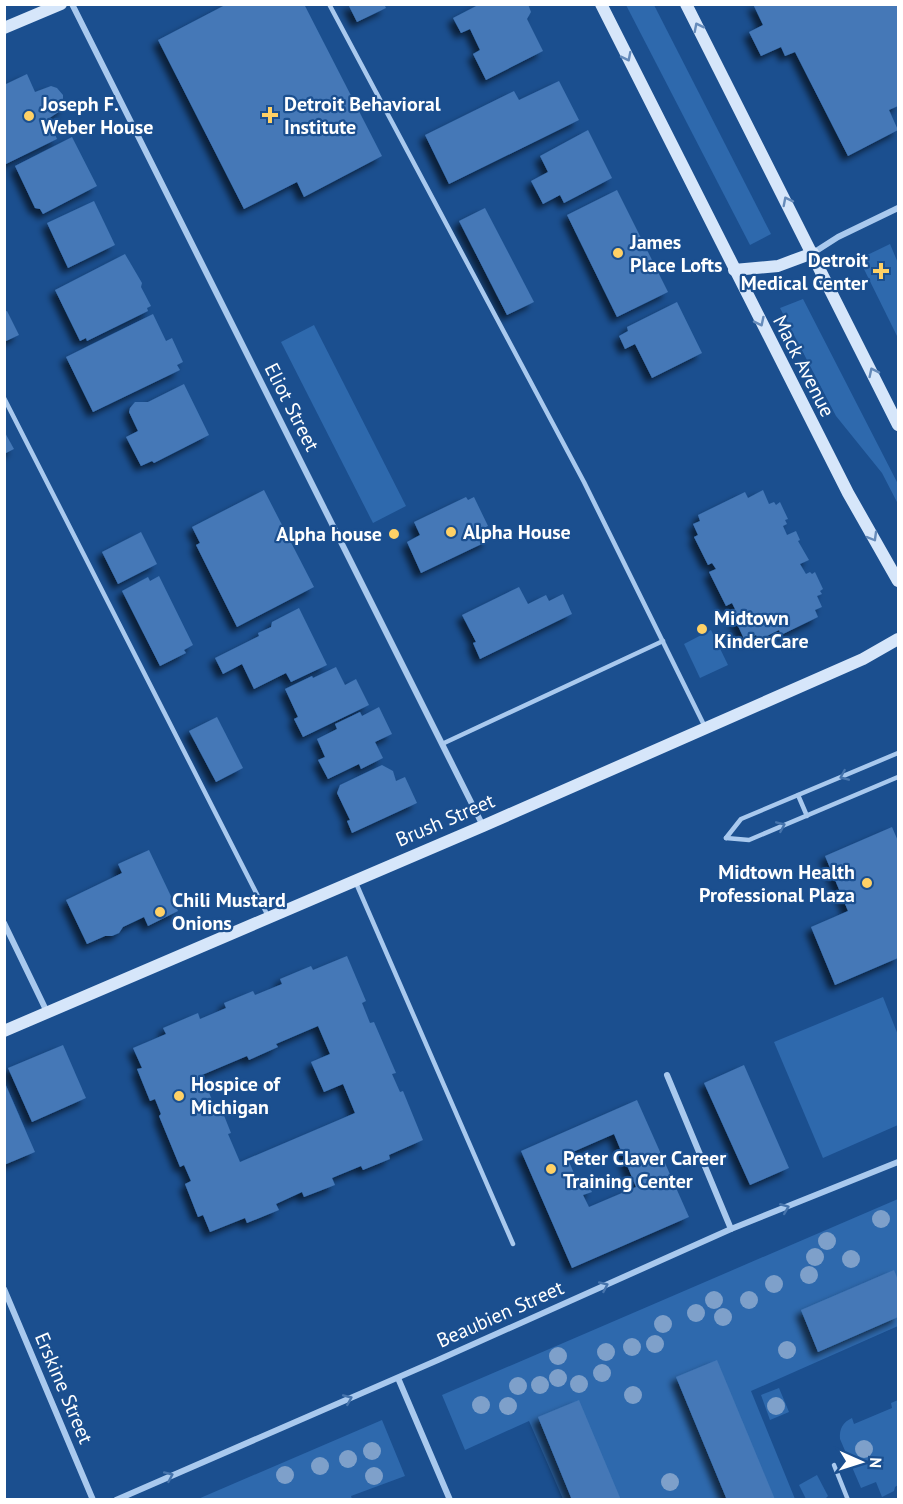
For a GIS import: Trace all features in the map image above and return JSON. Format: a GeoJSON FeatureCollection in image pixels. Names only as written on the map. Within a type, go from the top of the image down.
{"type":"FeatureCollection","features":[{"type":"Feature","properties":{"kind":"main road"},"geometry":{"type":"LineString","coordinates":[[4,28],[61,4]]}},
{"type":"Feature","properties":{"kind":"main road","name":"Mack Avenue"},"geometry":{"type":"LineString","coordinates":[[601,4],[848,494],[898,581]]}},
{"type":"Feature","properties":{"kind":"main road"},"geometry":{"type":"LineString","coordinates":[[686,4],[898,425]]}},
{"type":"Feature","properties":{"kind":"main road"},"geometry":{"type":"LineString","coordinates":[[734,270],[778,266],[813,253]]}},
{"type":"Feature","properties":{"kind":"main road","name":"Brush Street"},"geometry":{"type":"LineString","coordinates":[[4,1030],[269,918],[863,659],[898,639]]}},
{"type":"Feature","properties":{"kind":"street","name":"Eliot Street"},"geometry":{"type":"LineString","coordinates":[[72,4],[483,825]]}},
{"type":"Feature","properties":{"kind":"street"},"geometry":{"type":"LineString","coordinates":[[813,253],[838,237],[898,208]]}},
{"type":"Feature","properties":{"kind":"street"},"geometry":{"type":"LineString","coordinates":[[4,923],[47,1012]]}},
{"type":"Feature","properties":{"kind":"street"},"geometry":{"type":"LineString","coordinates":[[667,1075],[731,1229]]}},
{"type":"Feature","properties":{"kind":"street","name":"Beaubien Street"},"geometry":{"type":"LineString","coordinates":[[116,1500],[731,1229],[898,1162]]}},
{"type":"Feature","properties":{"kind":"street","name":"Erskine Street"},"geometry":{"type":"LineString","coordinates":[[4,1289],[93,1500]]}},
{"type":"Feature","properties":{"kind":"street"},"geometry":{"type":"LineString","coordinates":[[398,1377],[450,1500]]}},
{"type":"Feature","properties":{"kind":"lane"},"geometry":{"type":"LineString","coordinates":[[329,4],[584,483],[705,727]]}},
{"type":"Feature","properties":{"kind":"lane"},"geometry":{"type":"LineString","coordinates":[[4,398],[269,918]]}},
{"type":"Feature","properties":{"kind":"lane"},"geometry":{"type":"LineString","coordinates":[[442,744],[663,641]]}},
{"type":"Feature","properties":{"kind":"lane"},"geometry":{"type":"LineString","coordinates":[[898,753],[741,819],[726,838],[749,840],[898,777]]}},
{"type":"Feature","properties":{"kind":"lane"},"geometry":{"type":"LineString","coordinates":[[798,795],[807,816]]}},
{"type":"Feature","properties":{"kind":"lane"},"geometry":{"type":"LineString","coordinates":[[354,880],[513,1244]]}},
{"type":"Feature","properties":{"kind":"lane"},"geometry":{"type":"LineString","coordinates":[[834,1465],[848,1500]]}},
{"type":"Feature","properties":{"kind":"shaded area"},"geometry":{"type":"Polygon","coordinates":[[[626,5],[654,5],[771,234],[750,245],[626,5]]]}},
{"type":"Feature","properties":{"kind":"shaded area"},"geometry":{"type":"Polygon","coordinates":[[[890,244],[898,263],[898,338],[859,259],[890,244]]]}},
{"type":"Feature","properties":{"kind":"shaded area"},"geometry":{"type":"Polygon","coordinates":[[[803,299],[898,484],[898,504],[882,473],[836,416],[780,308],[803,299]]]}},
{"type":"Feature","properties":{"kind":"shaded area"},"geometry":{"type":"Polygon","coordinates":[[[314,325],[406,506],[373,523],[281,342],[314,325]]]}},
{"type":"Feature","properties":{"kind":"shaded area"},"geometry":{"type":"Polygon","coordinates":[[[711,630],[728,665],[700,678],[684,644],[711,630]]]}},
{"type":"Feature","properties":{"kind":"shaded area"},"geometry":{"type":"Polygon","coordinates":[[[883,997],[898,1035],[898,1125],[823,1158],[774,1042],[883,997]]]}},
{"type":"Feature","properties":{"kind":"shaded area"},"geometry":{"type":"Polygon","coordinates":[[[898,1199],[898,1326],[751,1391],[795,1499],[563,1499],[529,1421],[465,1450],[442,1395],[898,1199]]]}},
{"type":"Feature","properties":{"kind":"shaded area"},"geometry":{"type":"Polygon","coordinates":[[[779,1388],[789,1412],[770,1420],[761,1395],[779,1388]]]}},
{"type":"Feature","properties":{"kind":"shaded area"},"geometry":{"type":"Polygon","coordinates":[[[898,1400],[898,1485],[894,1491],[882,1497],[876,1482],[861,1488],[840,1439],[840,1432],[842,1426],[852,1418],[854,1424],[892,1408],[891,1403],[898,1400]]]}},
{"type":"Feature","properties":{"kind":"shaded area"},"geometry":{"type":"Polygon","coordinates":[[[382,1420],[405,1476],[351,1496],[352,1499],[198,1499],[382,1420]]]}},
{"type":"Feature","properties":{"kind":"shaded area"},"geometry":{"type":"Polygon","coordinates":[[[817,1475],[828,1496],[825,1499],[806,1499],[799,1485],[817,1475]]]}},
{"type":"Feature","properties":{"kind":"building"},"geometry":{"type":"Polygon","coordinates":[[[227,4],[304,4],[382,156],[304,197],[297,182],[244,209],[158,40],[227,4]]]}},
{"type":"Feature","properties":{"kind":"building"},"geometry":{"type":"Polygon","coordinates":[[[348,4],[384,4],[386,8],[357,22],[348,4]]]}},
{"type":"Feature","properties":{"kind":"building"},"geometry":{"type":"Polygon","coordinates":[[[480,4],[528,4],[531,12],[527,19],[543,51],[486,80],[473,54],[480,50],[470,29],[461,33],[453,18],[480,4]]]}},
{"type":"Feature","properties":{"kind":"building"},"geometry":{"type":"Polygon","coordinates":[[[753,4],[898,4],[898,106],[889,110],[898,130],[848,156],[795,52],[785,56],[781,47],[761,56],[749,32],[763,25],[753,4]]]}},
{"type":"Feature","properties":{"kind":"building","name":"Joseph F. Weber House"},"geometry":{"type":"Polygon","coordinates":[[[27,74],[35,92],[51,86],[57,88],[63,95],[63,109],[48,119],[57,139],[6,164],[4,85],[27,74]]]}},
{"type":"Feature","properties":{"kind":"building"},"geometry":{"type":"Polygon","coordinates":[[[559,81],[579,120],[449,184],[425,135],[514,91],[519,100],[559,81]]]}},
{"type":"Feature","properties":{"kind":"building"},"geometry":{"type":"Polygon","coordinates":[[[588,130],[612,178],[564,203],[560,195],[543,204],[531,181],[548,172],[540,156],[588,130]]]}},
{"type":"Feature","properties":{"kind":"building"},"geometry":{"type":"Polygon","coordinates":[[[72,137],[97,186],[43,214],[40,209],[35,208],[15,166],[72,137]]]}},
{"type":"Feature","properties":{"kind":"building","name":"James Place Lofts"},"geometry":{"type":"Polygon","coordinates":[[[617,190],[668,292],[617,317],[567,215],[617,190]]]}},
{"type":"Feature","properties":{"kind":"building"},"geometry":{"type":"Polygon","coordinates":[[[94,201],[115,245],[68,268],[47,223],[94,201]]]}},
{"type":"Feature","properties":{"kind":"building"},"geometry":{"type":"Polygon","coordinates":[[[485,208],[534,302],[507,315],[459,221],[485,208]]]}},
{"type":"Feature","properties":{"kind":"building"},"geometry":{"type":"Polygon","coordinates":[[[125,254],[142,283],[141,287],[151,306],[147,308],[148,311],[87,341],[86,338],[80,341],[55,290],[125,254]]]}},
{"type":"Feature","properties":{"kind":"building"},"geometry":{"type":"Polygon","coordinates":[[[677,302],[702,353],[652,378],[635,344],[625,349],[619,336],[628,331],[627,327],[677,302]]]}},
{"type":"Feature","properties":{"kind":"building"},"geometry":{"type":"Polygon","coordinates":[[[7,311],[19,335],[4,342],[4,312],[7,311]]]}},
{"type":"Feature","properties":{"kind":"building"},"geometry":{"type":"Polygon","coordinates":[[[153,314],[166,341],[172,338],[183,362],[177,365],[180,370],[93,412],[66,357],[153,314]]]}},
{"type":"Feature","properties":{"kind":"building"},"geometry":{"type":"Polygon","coordinates":[[[184,384],[209,435],[154,463],[152,461],[141,466],[126,437],[138,431],[129,412],[130,408],[135,402],[148,402],[184,384]]]}},
{"type":"Feature","properties":{"kind":"building"},"geometry":{"type":"Polygon","coordinates":[[[4,431],[14,449],[4,454],[4,431]]]}},
{"type":"Feature","properties":{"kind":"building"},"geometry":{"type":"Polygon","coordinates":[[[264,490],[314,587],[237,627],[196,545],[200,543],[192,527],[264,490]]]}},
{"type":"Feature","properties":{"kind":"building"},"geometry":{"type":"Polygon","coordinates":[[[763,490],[769,504],[774,502],[776,505],[780,502],[788,519],[785,520],[787,524],[783,526],[787,535],[796,531],[800,540],[798,541],[809,560],[800,564],[806,574],[815,572],[823,589],[820,591],[822,594],[817,596],[822,607],[815,610],[818,617],[781,635],[779,630],[759,640],[756,635],[745,641],[731,611],[735,609],[732,603],[726,606],[709,572],[716,569],[712,563],[708,565],[694,537],[698,535],[693,524],[700,521],[698,515],[745,492],[748,498],[763,490]]]}},
{"type":"Feature","properties":{"kind":"building","name":"Alpha House"},"geometry":{"type":"Polygon","coordinates":[[[466,497],[468,500],[474,497],[488,526],[482,529],[488,541],[421,573],[407,542],[420,535],[414,522],[466,497]]]}},
{"type":"Feature","properties":{"kind":"building"},"geometry":{"type":"Polygon","coordinates":[[[141,532],[157,564],[118,584],[102,552],[141,532]]]}},
{"type":"Feature","properties":{"kind":"building"},"geometry":{"type":"Polygon","coordinates":[[[159,576],[193,645],[184,650],[186,653],[160,666],[122,591],[148,577],[150,581],[159,576]]]}},
{"type":"Feature","properties":{"kind":"building"},"geometry":{"type":"Polygon","coordinates":[[[519,587],[528,604],[546,595],[549,601],[563,594],[572,614],[480,659],[473,643],[476,642],[462,615],[519,587]]]}},
{"type":"Feature","properties":{"kind":"building"},"geometry":{"type":"Polygon","coordinates":[[[299,608],[327,665],[291,682],[286,673],[254,689],[242,664],[223,674],[215,658],[259,636],[258,633],[271,627],[272,622],[299,608]]]}},
{"type":"Feature","properties":{"kind":"building"},"geometry":{"type":"Polygon","coordinates":[[[336,667],[345,685],[356,679],[369,705],[303,737],[294,719],[298,717],[285,689],[336,667]]]}},
{"type":"Feature","properties":{"kind":"building"},"geometry":{"type":"Polygon","coordinates":[[[379,707],[392,734],[375,742],[383,758],[361,769],[359,764],[328,779],[318,760],[325,757],[317,739],[337,729],[335,724],[360,712],[362,716],[379,707]]]}},
{"type":"Feature","properties":{"kind":"building"},"geometry":{"type":"Polygon","coordinates":[[[217,717],[243,768],[216,782],[189,731],[217,717]]]}},
{"type":"Feature","properties":{"kind":"building"},"geometry":{"type":"Polygon","coordinates":[[[382,765],[393,771],[396,781],[405,777],[417,803],[352,833],[347,821],[350,820],[337,793],[340,785],[382,765]]]}},
{"type":"Feature","properties":{"kind":"building","name":"Midtown Health Professional Plaza"},"geometry":{"type":"Polygon","coordinates":[[[892,827],[898,841],[898,958],[835,985],[811,927],[848,911],[825,856],[892,827]]]}},
{"type":"Feature","properties":{"kind":"building"},"geometry":{"type":"Polygon","coordinates":[[[149,850],[178,911],[148,926],[144,917],[123,927],[119,933],[87,944],[66,900],[122,873],[118,864],[149,850]]]}},
{"type":"Feature","properties":{"kind":"building","name":"Hospice of Michigan"},"geometry":{"type":"Polygon","coordinates":[[[347,956],[366,1001],[362,1003],[370,1023],[374,1022],[396,1073],[392,1074],[400,1092],[403,1091],[423,1140],[389,1155],[390,1159],[363,1170],[361,1166],[332,1178],[335,1185],[304,1197],[302,1192],[276,1204],[279,1210],[247,1223],[245,1218],[210,1232],[203,1215],[198,1217],[185,1184],[191,1181],[184,1165],[180,1167],[159,1116],[161,1114],[155,1099],[150,1101],[137,1069],[142,1068],[133,1048],[166,1034],[163,1028],[198,1013],[200,1019],[226,1008],[224,1003],[253,991],[255,995],[282,984],[280,979],[311,966],[313,970],[347,956]],[[318,1026],[276,1044],[278,1047],[249,1060],[247,1056],[202,1075],[214,1105],[219,1103],[231,1133],[228,1134],[240,1162],[355,1113],[343,1084],[324,1092],[311,1062],[330,1054],[318,1026]]]}},
{"type":"Feature","properties":{"kind":"building"},"geometry":{"type":"Polygon","coordinates":[[[63,1045],[86,1098],[32,1122],[8,1068],[63,1045]]]}},
{"type":"Feature","properties":{"kind":"building"},"geometry":{"type":"Polygon","coordinates":[[[744,1065],[789,1168],[750,1185],[704,1083],[744,1065]]]}},
{"type":"Feature","properties":{"kind":"building"},"geometry":{"type":"Polygon","coordinates":[[[4,1081],[35,1152],[4,1165],[4,1081]]]}},
{"type":"Feature","properties":{"kind":"building","name":"Peter Claver Career Training Center"},"geometry":{"type":"Polygon","coordinates":[[[637,1100],[689,1217],[572,1268],[521,1151],[637,1100]],[[614,1134],[566,1155],[580,1187],[588,1184],[592,1192],[583,1195],[589,1207],[636,1187],[614,1134]]]}},
{"type":"Feature","properties":{"kind":"building"},"geometry":{"type":"Polygon","coordinates":[[[894,1270],[898,1280],[898,1317],[818,1352],[801,1310],[894,1270]]]}},
{"type":"Feature","properties":{"kind":"building"},"geometry":{"type":"Polygon","coordinates":[[[717,1360],[775,1500],[727,1500],[676,1377],[717,1360]]]}},
{"type":"Feature","properties":{"kind":"building"},"geometry":{"type":"Polygon","coordinates":[[[579,1400],[621,1500],[572,1500],[538,1417],[579,1400]]]}},
{"type":"Feature","properties":{"kind":"place","name":"Detroit Behavioral Institute"},"geometry":{"type":"Point","coordinates":[270,115]}},
{"type":"Feature","properties":{"kind":"place","name":"Joseph F. Weber House"},"geometry":{"type":"Point","coordinates":[29,116]}},
{"type":"Feature","properties":{"kind":"place","name":"James Place Lofts"},"geometry":{"type":"Point","coordinates":[618,253]}},
{"type":"Feature","properties":{"kind":"place","name":"Detroit Medical Center"},"geometry":{"type":"Point","coordinates":[881,271]}},
{"type":"Feature","properties":{"kind":"place","name":"Alpha House"},"geometry":{"type":"Point","coordinates":[451,532]}},
{"type":"Feature","properties":{"kind":"place","name":"Alpha house"},"geometry":{"type":"Point","coordinates":[394,534]}},
{"type":"Feature","properties":{"kind":"place","name":"Midtown KinderCare"},"geometry":{"type":"Point","coordinates":[702,629]}},
{"type":"Feature","properties":{"kind":"place","name":"Midtown Health Professional Plaza"},"geometry":{"type":"Point","coordinates":[867,883]}},
{"type":"Feature","properties":{"kind":"place","name":"Chili Mustard Onions"},"geometry":{"type":"Point","coordinates":[160,912]}},
{"type":"Feature","properties":{"kind":"place","name":"Hospice of Michigan"},"geometry":{"type":"Point","coordinates":[179,1096]}},
{"type":"Feature","properties":{"kind":"place","name":"Peter Claver Career Training Center"},"geometry":{"type":"Point","coordinates":[551,1169]}}]}
